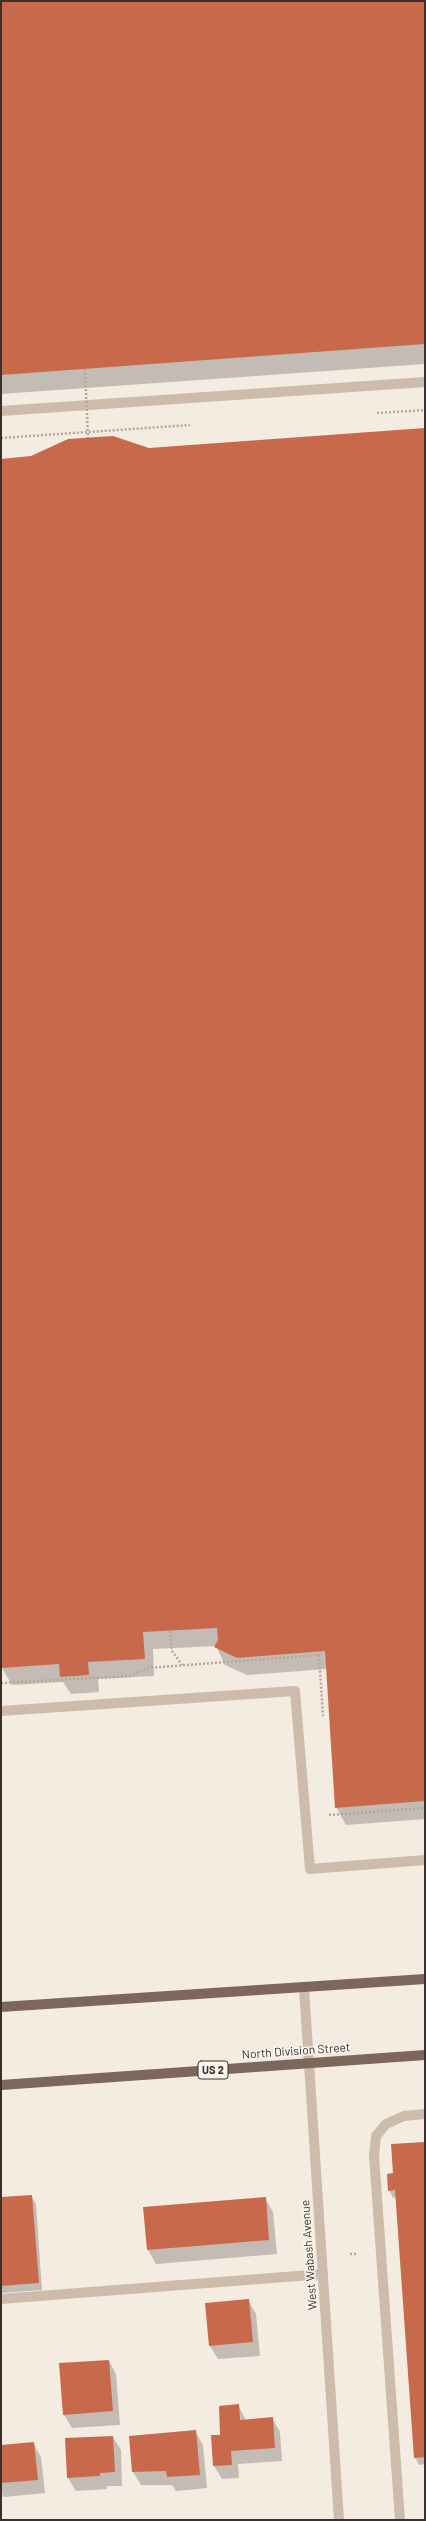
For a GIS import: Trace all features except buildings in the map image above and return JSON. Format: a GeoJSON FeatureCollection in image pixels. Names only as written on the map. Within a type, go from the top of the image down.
{"type":"FeatureCollection","features":[{"type":"Feature","properties":{"kind":"main road"},"geometry":{"type":"LineString","coordinates":[[1,2007],[425,1979]]}},
{"type":"Feature","properties":{"kind":"main road","name":"North Division Street"},"geometry":{"type":"LineString","coordinates":[[1,2085],[425,2055]]}},
{"type":"Feature","properties":{"kind":"street"},"geometry":{"type":"LineString","coordinates":[[1,412],[425,382]]}},
{"type":"Feature","properties":{"kind":"street"},"geometry":{"type":"LineString","coordinates":[[1,1711],[295,1691],[310,1869],[425,1860]]}},
{"type":"Feature","properties":{"kind":"street","name":"West Wabash Avenue"},"geometry":{"type":"LineString","coordinates":[[304,1988],[339,2520]]}},
{"type":"Feature","properties":{"kind":"street"},"geometry":{"type":"LineString","coordinates":[[400,2520],[374,2155],[376,2136],[386,2124],[404,2116],[425,2114]]}},
{"type":"Feature","properties":{"kind":"street"},"geometry":{"type":"LineString","coordinates":[[1,2299],[323,2274]]}},
{"type":"Feature","properties":{"kind":"path"},"geometry":{"type":"LineString","coordinates":[[85,369],[88,438]]}},
{"type":"Feature","properties":{"kind":"path"},"geometry":{"type":"LineString","coordinates":[[376,413],[425,410]]}},
{"type":"Feature","properties":{"kind":"path"},"geometry":{"type":"LineString","coordinates":[[1,438],[190,424]]}},
{"type":"Feature","properties":{"kind":"path"},"geometry":{"type":"LineString","coordinates":[[170,1631],[172,1651],[183,1665]]}}]}
